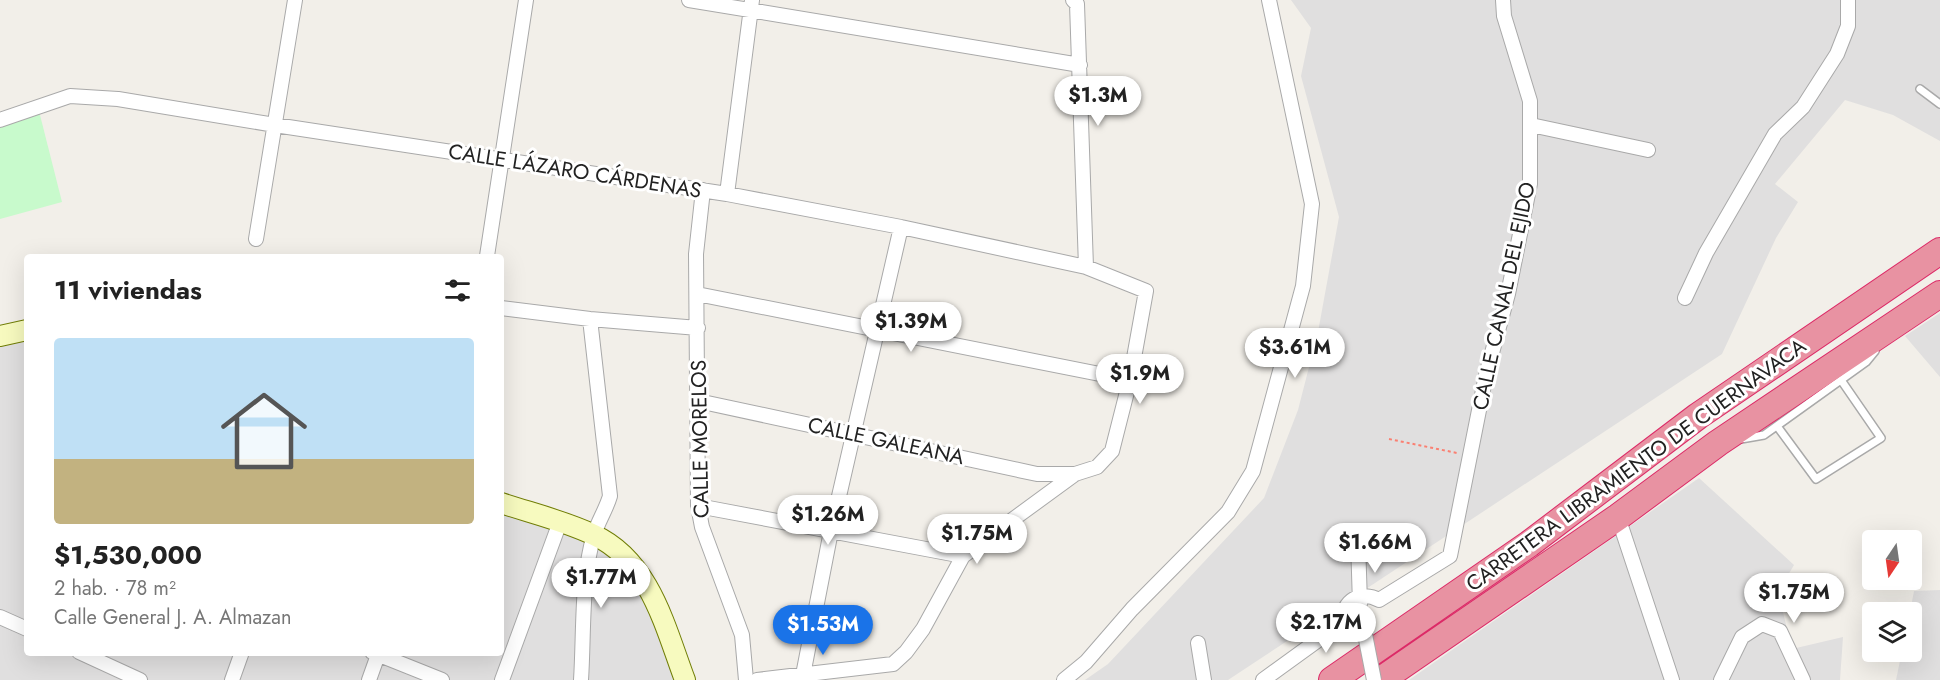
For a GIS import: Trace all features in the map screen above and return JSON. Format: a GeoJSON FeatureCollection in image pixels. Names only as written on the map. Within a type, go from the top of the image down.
{"type":"FeatureCollection","features":[{"type":"Feature","properties":{"kind":"highway","name":"CARRETERA LIBRAMIENTO DE CUERNAVACA"},"geometry":{"type":"LineString","coordinates":[[1332,680],[1529,544],[1698,416],[1940,250]]}},
{"type":"Feature","properties":{"kind":"highway","name":"CARRETERA LIBRAMIENTO DE CUERNAVACA"},"geometry":{"type":"LineString","coordinates":[[1381,680],[1618,517],[1718,443],[1940,294]]}},
{"type":"Feature","properties":{"kind":"main road"},"geometry":{"type":"LineString","coordinates":[[0,336],[24,331]]}},
{"type":"Feature","properties":{"kind":"main road"},"geometry":{"type":"LineString","coordinates":[[504,504],[594,535],[611,546],[638,571],[656,601],[685,680]]}},
{"type":"Feature","properties":{"kind":"street"},"geometry":{"type":"LineString","coordinates":[[256,240],[295,0]]}},
{"type":"Feature","properties":{"kind":"street"},"geometry":{"type":"LineString","coordinates":[[487,254],[526,0]]}},
{"type":"Feature","properties":{"kind":"street"},"geometry":{"type":"LineString","coordinates":[[689,0],[751,5],[1080,65]]}},
{"type":"Feature","properties":{"kind":"street"},"geometry":{"type":"LineString","coordinates":[[1073,0],[1077,4],[1080,65],[1086,267]]}},
{"type":"Feature","properties":{"kind":"street"},"geometry":{"type":"LineString","coordinates":[[1064,680],[1086,662],[1132,609],[1228,512],[1252,471],[1303,286],[1312,204],[1269,0]]}},
{"type":"Feature","properties":{"kind":"street","name":"CALLE CANAL DEL EJIDO"},"geometry":{"type":"LineString","coordinates":[[1360,602],[1369,594],[1379,600],[1450,556],[1486,375],[1508,294],[1530,184],[1530,101],[1504,15],[1503,0]]}},
{"type":"Feature","properties":{"kind":"street"},"geometry":{"type":"LineString","coordinates":[[1685,298],[1706,254],[1775,134],[1803,107],[1837,54],[1848,26],[1848,0]]}},
{"type":"Feature","properties":{"kind":"street"},"geometry":{"type":"LineString","coordinates":[[726,194],[751,5]]}},
{"type":"Feature","properties":{"kind":"street","name":"CALLE LÁZARO CÁRDENAS"},"geometry":{"type":"LineString","coordinates":[[0,120],[70,96],[118,99],[275,126],[703,190],[901,226],[1086,267],[1146,291],[1130,380]]}},
{"type":"Feature","properties":{"kind":"street"},"geometry":{"type":"LineString","coordinates":[[1531,124],[1648,150]]}},
{"type":"Feature","properties":{"kind":"street","name":"CALLE MORELOS"},"geometry":{"type":"LineString","coordinates":[[703,190],[696,254],[698,506],[702,527],[742,635],[746,680]]}},
{"type":"Feature","properties":{"kind":"street"},"geometry":{"type":"LineString","coordinates":[[803,675],[831,531],[901,226]]}},
{"type":"Feature","properties":{"kind":"street"},"geometry":{"type":"LineString","coordinates":[[698,294],[1130,380],[1112,451],[1097,467],[1075,474],[963,556],[923,629],[906,652],[893,664],[757,680]]}},
{"type":"Feature","properties":{"kind":"street"},"geometry":{"type":"LineString","coordinates":[[504,308],[590,319],[698,328]]}},
{"type":"Feature","properties":{"kind":"street"},"geometry":{"type":"LineString","coordinates":[[581,680],[587,580],[594,535],[610,496],[590,319]]}},
{"type":"Feature","properties":{"kind":"street","name":"CALLE GALEANA"},"geometry":{"type":"LineString","coordinates":[[698,401],[1037,474],[1075,474]]}},
{"type":"Feature","properties":{"kind":"street"},"geometry":{"type":"LineString","coordinates":[[698,506],[963,556]]}},
{"type":"Feature","properties":{"kind":"street"},"geometry":{"type":"LineString","coordinates":[[1618,517],[1672,680]]}},
{"type":"Feature","properties":{"kind":"street"},"geometry":{"type":"LineString","coordinates":[[502,680],[560,522]]}},
{"type":"Feature","properties":{"kind":"street"},"geometry":{"type":"LineString","coordinates":[[1358,541],[1360,602],[1374,680]]}},
{"type":"Feature","properties":{"kind":"street"},"geometry":{"type":"LineString","coordinates":[[1263,680],[1343,622],[1343,612],[1347,604],[1360,602]]}},
{"type":"Feature","properties":{"kind":"street"},"geometry":{"type":"LineString","coordinates":[[0,617],[24,628]]}},
{"type":"Feature","properties":{"kind":"street"},"geometry":{"type":"LineString","coordinates":[[1721,680],[1742,637],[1762,624],[1780,631],[1803,680]]}},
{"type":"Feature","properties":{"kind":"street"},"geometry":{"type":"LineString","coordinates":[[1198,643],[1204,680]]}},
{"type":"Feature","properties":{"kind":"street"},"geometry":{"type":"LineString","coordinates":[[88,656],[140,680]]}},
{"type":"Feature","properties":{"kind":"street"},"geometry":{"type":"LineString","coordinates":[[232,680],[241,656]]}},
{"type":"Feature","properties":{"kind":"street"},"geometry":{"type":"LineString","coordinates":[[369,680],[375,656]]}},
{"type":"Feature","properties":{"kind":"street"},"geometry":{"type":"LineString","coordinates":[[383,656],[442,680]]}},
{"type":"Feature","properties":{"kind":"street"},"geometry":{"type":"LineString","coordinates":[[1082,680],[1086,662]]}},
{"type":"Feature","properties":{"kind":"lane"},"geometry":{"type":"LineString","coordinates":[[1920,89],[1940,104]]}},
{"type":"Feature","properties":{"kind":"lane"},"geometry":{"type":"LineString","coordinates":[[1718,443],[1764,435],[1866,362],[1894,326]]}},
{"type":"Feature","properties":{"kind":"lane"},"geometry":{"type":"LineString","coordinates":[[1777,426],[1816,478],[1881,438],[1840,380]]}},
{"type":"Feature","properties":{"kind":"path"},"geometry":{"type":"LineString","coordinates":[[1389,439],[1471,456]]}},
{"type":"Feature","properties":{"kind":"shaded area"},"geometry":{"type":"Polygon","coordinates":[[[1291,0],[1940,0],[1940,141],[1893,115],[1845,100],[1775,184],[1798,202],[1776,238],[1722,354],[1228,680],[1085,680],[1108,664],[1264,498],[1298,410],[1318,332],[1339,217],[1301,76],[1311,28],[1291,0]]]}},
{"type":"Feature","properties":{"kind":"shaded area"},"geometry":{"type":"Polygon","coordinates":[[[1940,313],[1940,377],[1905,336],[1940,313]]]}},
{"type":"Feature","properties":{"kind":"shaded area"},"geometry":{"type":"Polygon","coordinates":[[[24,336],[24,656],[504,656],[504,512],[592,539],[647,579],[676,680],[0,680],[0,340],[24,336]]]}},
{"type":"Feature","properties":{"kind":"shaded area"},"geometry":{"type":"Polygon","coordinates":[[[1699,478],[1794,565],[1778,592],[1792,649],[1843,637],[1840,680],[1409,680],[1699,478]]]}},
{"type":"Feature","properties":{"kind":"shaded area"},"geometry":{"type":"Polygon","coordinates":[[[1940,590],[1940,680],[1896,680],[1900,662],[1922,662],[1922,602],[1912,602],[1914,591],[1940,590]]]}},
{"type":"Feature","properties":{"kind":"green space"},"geometry":{"type":"Polygon","coordinates":[[[39,111],[62,202],[0,219],[0,124],[39,111]]]}}]}
